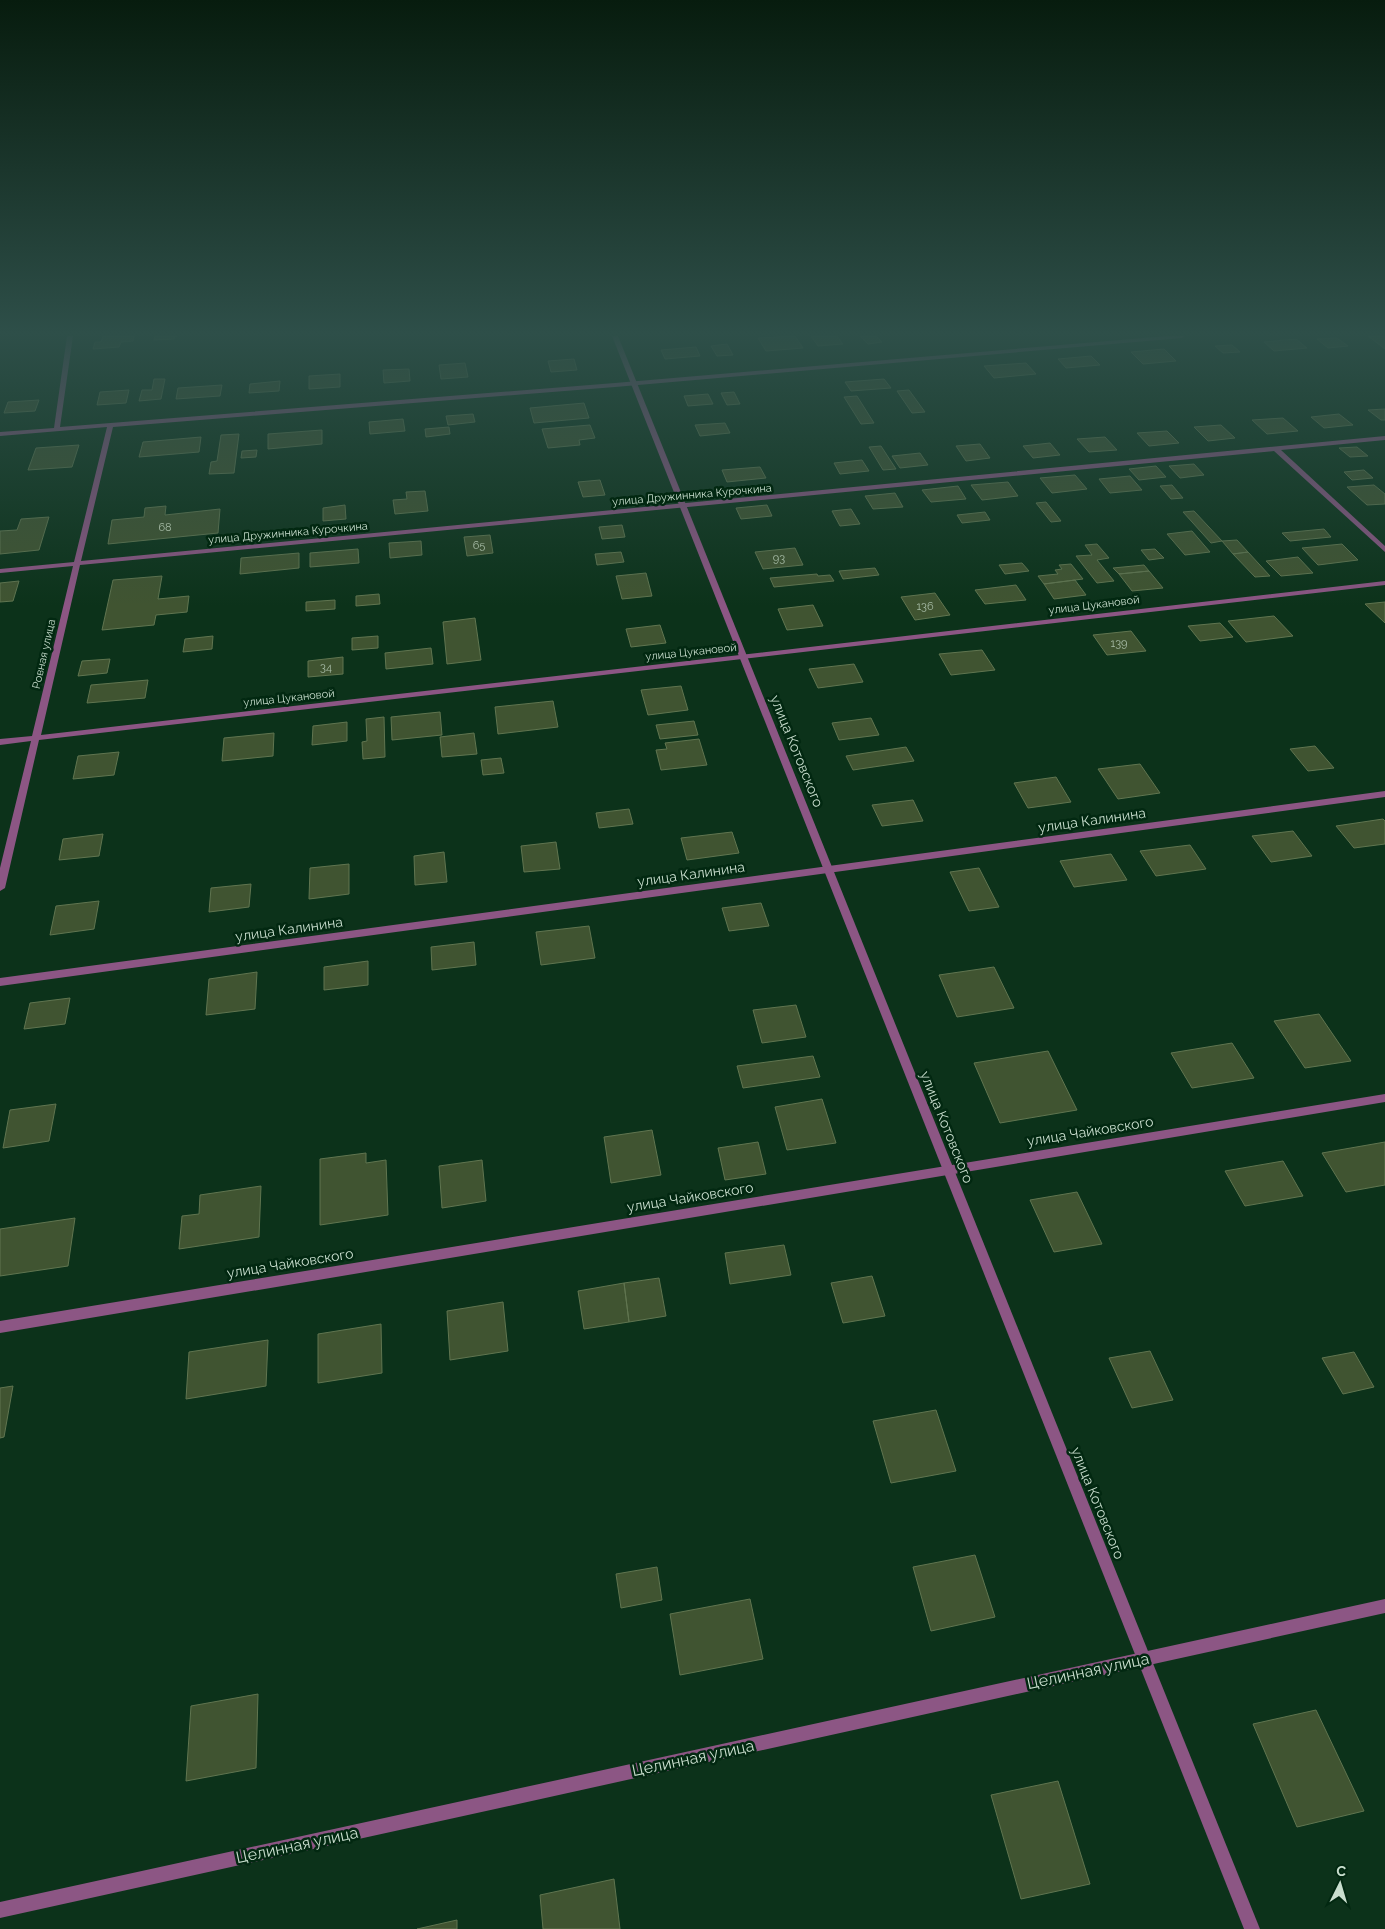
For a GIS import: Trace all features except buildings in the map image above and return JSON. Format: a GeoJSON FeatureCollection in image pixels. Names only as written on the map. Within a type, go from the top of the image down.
{"type":"FeatureCollection","features":[{"type":"Feature","properties":{"kind":"street"},"geometry":{"type":"LineString","coordinates":[[57,430],[58,426]]}},
{"type":"Feature","properties":{"kind":"street"},"geometry":{"type":"LineString","coordinates":[[0,434],[110,426]]}},
{"type":"Feature","properties":{"kind":"street","name":"Ровная улица"},"geometry":{"type":"LineString","coordinates":[[0,888],[110,426]]}},
{"type":"Feature","properties":{"kind":"street","name":"улица Котовского"},"geometry":{"type":"LineString","coordinates":[[651,426],[1252,1929]]}},
{"type":"Feature","properties":{"kind":"street","name":"улица Дружинника Курочкина"},"geometry":{"type":"LineString","coordinates":[[0,571],[1385,438]]}},
{"type":"Feature","properties":{"kind":"street"},"geometry":{"type":"LineString","coordinates":[[1276,449],[1385,550]]}},
{"type":"Feature","properties":{"kind":"street","name":"улица Цукановой"},"geometry":{"type":"LineString","coordinates":[[0,742],[1385,583]]}},
{"type":"Feature","properties":{"kind":"street","name":"улица Калинина"},"geometry":{"type":"LineString","coordinates":[[0,982],[1385,794]]}},
{"type":"Feature","properties":{"kind":"street","name":"улица Чайковского"},"geometry":{"type":"LineString","coordinates":[[0,1327],[1385,1098]]}},
{"type":"Feature","properties":{"kind":"street","name":"Целинная улица"},"geometry":{"type":"LineString","coordinates":[[0,1910],[1385,1606]]}}]}
